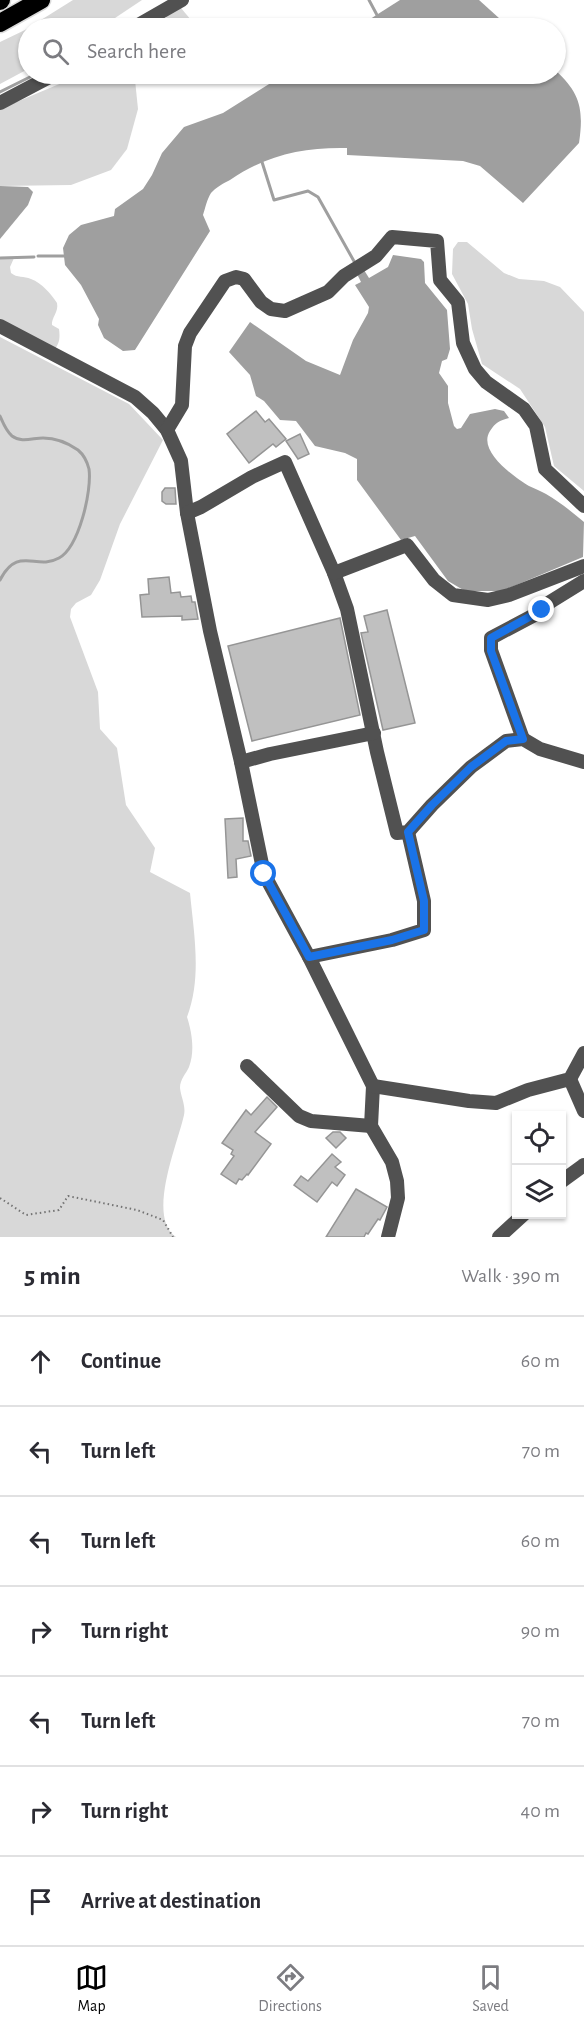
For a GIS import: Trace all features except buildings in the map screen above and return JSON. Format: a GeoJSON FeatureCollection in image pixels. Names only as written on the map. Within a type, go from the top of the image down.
{"type":"FeatureCollection","features":[{"type":"Feature","properties":{"kind":"highway"},"geometry":{"type":"LineString","coordinates":[[0,23],[41,0]]}},
{"type":"Feature","properties":{"kind":"street"},"geometry":{"type":"LineString","coordinates":[[150,18],[182,0]]}},
{"type":"Feature","properties":{"kind":"street"},"geometry":{"type":"LineString","coordinates":[[0,103],[36,84]]}},
{"type":"Feature","properties":{"kind":"street"},"geometry":{"type":"LineString","coordinates":[[167,430],[182,405],[185,346],[190,333],[225,281],[236,276],[244,279],[261,302],[271,309],[285,311],[327,292],[344,276],[376,256],[392,237],[437,242],[440,280],[458,302],[463,343],[475,369],[486,382],[524,409],[536,426],[545,469],[584,506]]}},
{"type":"Feature","properties":{"kind":"street"},"geometry":{"type":"LineString","coordinates":[[0,326],[135,397],[167,430],[181,461],[187,513],[210,630],[264,874],[309,957],[373,1086],[371,1126],[392,1162],[397,1181],[398,1198],[388,1237]]}},
{"type":"Feature","properties":{"kind":"street"},"geometry":{"type":"LineString","coordinates":[[187,513],[252,477],[285,462],[334,573],[347,609],[397,833],[408,832],[471,767],[506,741],[523,739],[540,749],[584,762]]}},
{"type":"Feature","properties":{"kind":"street"},"geometry":{"type":"LineString","coordinates":[[334,573],[407,545],[434,580],[453,595],[488,600],[509,595],[584,566]]}},
{"type":"Feature","properties":{"kind":"street"},"geometry":{"type":"LineString","coordinates":[[523,739],[491,651],[491,638],[542,610],[550,602],[584,581]]}},
{"type":"Feature","properties":{"kind":"street"},"geometry":{"type":"LineString","coordinates":[[241,762],[374,733]]}},
{"type":"Feature","properties":{"kind":"street"},"geometry":{"type":"LineString","coordinates":[[309,957],[392,940],[424,930],[424,901],[408,832]]}},
{"type":"Feature","properties":{"kind":"street"},"geometry":{"type":"LineString","coordinates":[[373,1086],[469,1101],[496,1102],[528,1090],[570,1079],[584,1053]]}},
{"type":"Feature","properties":{"kind":"street"},"geometry":{"type":"LineString","coordinates":[[247,1066],[300,1116],[311,1121],[371,1126]]}},
{"type":"Feature","properties":{"kind":"street"},"geometry":{"type":"LineString","coordinates":[[570,1079],[584,1111]]}},
{"type":"Feature","properties":{"kind":"street"},"geometry":{"type":"LineString","coordinates":[[566,1178],[584,1165]]}},
{"type":"Feature","properties":{"kind":"street"},"geometry":{"type":"LineString","coordinates":[[499,1237],[519,1219]]}},
{"type":"Feature","properties":{"kind":"path"},"geometry":{"type":"LineString","coordinates":[[0,1198],[26,1215],[59,1210],[68,1196],[137,1210],[163,1220],[173,1237]]}},
{"type":"Feature","properties":{"kind":"shaded area"},"geometry":{"type":"Polygon","coordinates":[[[73,0],[142,0],[115,18],[44,18],[73,0]]]}},
{"type":"Feature","properties":{"kind":"shaded area"},"geometry":{"type":"Polygon","coordinates":[[[400,0],[479,0],[499,18],[372,18],[400,0]]]}},
{"type":"Feature","properties":{"kind":"shaded area"},"geometry":{"type":"Polygon","coordinates":[[[173,8],[181,8],[189,18],[166,18],[173,8]]]}},
{"type":"Feature","properties":{"kind":"shaded area"},"geometry":{"type":"Polygon","coordinates":[[[18,33],[18,74],[0,84],[0,42],[18,33]]]}},
{"type":"Feature","properties":{"kind":"shaded area"},"geometry":{"type":"Polygon","coordinates":[[[566,82],[575,94],[581,121],[579,143],[523,203],[480,166],[463,161],[347,155],[347,148],[331,148],[286,154],[257,164],[211,193],[203,215],[210,231],[135,350],[123,351],[104,338],[98,325],[99,319],[81,285],[65,265],[63,248],[69,235],[81,225],[114,216],[115,209],[143,189],[162,153],[184,127],[223,113],[269,84],[566,84],[566,82]]]}},
{"type":"Feature","properties":{"kind":"shaded area"},"geometry":{"type":"Polygon","coordinates":[[[59,84],[135,84],[138,109],[127,149],[111,170],[71,185],[0,186],[0,109],[59,84]]]}},
{"type":"Feature","properties":{"kind":"shaded area"},"geometry":{"type":"Polygon","coordinates":[[[0,186],[28,187],[33,192],[28,205],[0,239],[0,186]]]}},
{"type":"Feature","properties":{"kind":"shaded area"},"geometry":{"type":"Polygon","coordinates":[[[458,242],[467,242],[504,273],[519,279],[544,281],[560,287],[584,312],[584,491],[554,466],[545,427],[520,389],[482,364],[468,304],[452,274],[453,249],[458,242]]]}},
{"type":"Feature","properties":{"kind":"shaded area"},"geometry":{"type":"Polygon","coordinates":[[[393,255],[421,259],[424,262],[425,283],[447,310],[450,349],[447,359],[442,361],[439,373],[448,386],[448,403],[454,426],[457,429],[461,428],[470,414],[495,409],[504,411],[509,418],[500,421],[490,431],[487,439],[488,447],[499,463],[515,476],[556,500],[584,522],[583,557],[502,591],[465,591],[448,581],[415,536],[401,540],[357,480],[357,459],[345,453],[315,446],[296,421],[280,420],[264,401],[256,396],[250,375],[229,352],[250,322],[306,361],[340,375],[353,340],[368,313],[369,307],[355,285],[361,282],[357,274],[364,270],[369,278],[388,267],[393,255]]]}},
{"type":"Feature","properties":{"kind":"shaded area"},"geometry":{"type":"Polygon","coordinates":[[[14,258],[10,267],[11,273],[39,283],[57,303],[52,322],[52,325],[59,329],[58,344],[55,349],[0,321],[0,259],[14,258]]]}},
{"type":"Feature","properties":{"kind":"shaded area"},"geometry":{"type":"Polygon","coordinates":[[[0,337],[129,404],[163,440],[120,524],[100,580],[91,595],[76,603],[71,609],[70,617],[98,692],[100,729],[117,748],[126,805],[155,848],[150,872],[190,893],[196,956],[192,1002],[187,1017],[192,1055],[180,1085],[184,1115],[164,1197],[167,1227],[176,1237],[0,1237],[0,337]]]}},
{"type":"Feature","properties":{"kind":"waterway"},"geometry":{"type":"LineString","coordinates":[[369,0],[377,15]]}},
{"type":"Feature","properties":{"kind":"waterway"},"geometry":{"type":"LineString","coordinates":[[0,92],[18,83]]}},
{"type":"Feature","properties":{"kind":"waterway"},"geometry":{"type":"LineString","coordinates":[[262,162],[274,200],[308,191],[318,197],[355,263]]}},
{"type":"Feature","properties":{"kind":"waterway"},"geometry":{"type":"LineString","coordinates":[[38,256],[64,256]]}},
{"type":"Feature","properties":{"kind":"waterway"},"geometry":{"type":"LineString","coordinates":[[0,258],[34,257]]}},
{"type":"Feature","properties":{"kind":"waterway"},"geometry":{"type":"LineString","coordinates":[[0,416],[12,436],[23,440],[43,438],[66,443],[84,456],[89,469],[83,518],[73,543],[66,552],[51,561],[21,561],[7,570],[0,580]]}},
{"type":"Feature","properties":{"kind":"route"},"geometry":{"type":"LineString","coordinates":[[264,874],[309,957],[392,940],[424,930],[424,901],[408,832],[471,767],[506,741],[523,739],[491,651],[491,638],[542,610]]}}]}
